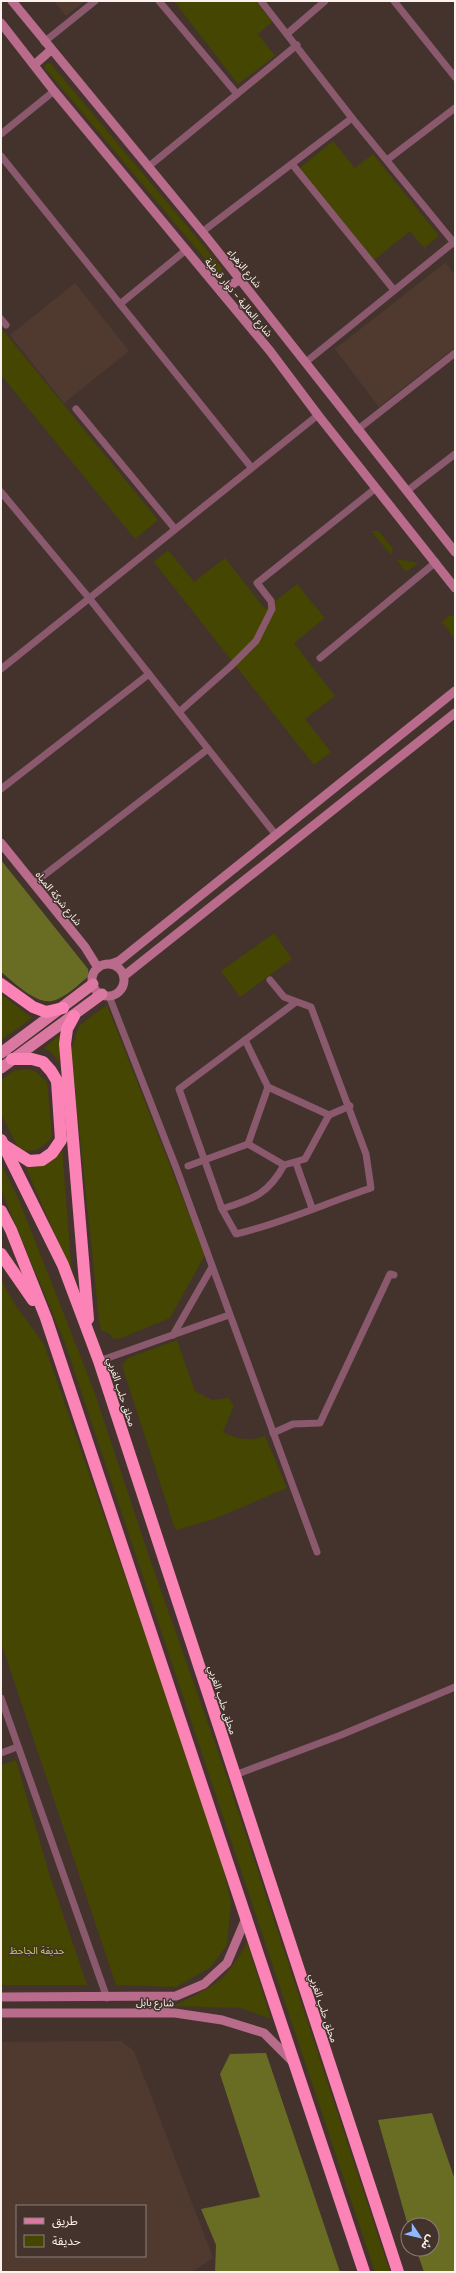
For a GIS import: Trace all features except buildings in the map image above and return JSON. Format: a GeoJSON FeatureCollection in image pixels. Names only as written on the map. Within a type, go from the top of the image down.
{"type":"FeatureCollection","features":[{"type":"Feature","properties":{"kind":"highway"},"geometry":{"type":"LineString","coordinates":[[1,984],[33,1007],[46,1012],[63,1008]]}},
{"type":"Feature","properties":{"kind":"highway"},"geometry":{"type":"LineString","coordinates":[[74,1016],[67,1029],[65,1044],[89,1334]]}},
{"type":"Feature","properties":{"kind":"highway"},"geometry":{"type":"LineString","coordinates":[[2,1142],[28,1161],[42,1160],[52,1153],[61,1140],[57,1081],[51,1071],[43,1062],[32,1059],[6,1056]]}},
{"type":"Feature","properties":{"kind":"highway","name":"محلق حلب الغربي"},"geometry":{"type":"LineString","coordinates":[[2,1142],[63,1265],[99,1361],[398,2272]]}},
{"type":"Feature","properties":{"kind":"highway"},"geometry":{"type":"LineString","coordinates":[[1,1211],[11,1230],[46,1318],[247,1916],[294,2063],[364,2272]]}},
{"type":"Feature","properties":{"kind":"highway"},"geometry":{"type":"LineString","coordinates":[[1,1254],[46,1318]]}},
{"type":"Feature","properties":{"kind":"main road","name":"شارع الزهراء"},"geometry":{"type":"LineString","coordinates":[[12,1],[44,42],[240,279],[455,552]]}},
{"type":"Feature","properties":{"kind":"main road","name":"شارع المالية - دوار قرطبة"},"geometry":{"type":"LineString","coordinates":[[1,23],[54,91],[270,351],[318,415],[436,562],[455,588]]}},
{"type":"Feature","properties":{"kind":"main road"},"geometry":{"type":"LineString","coordinates":[[34,65],[51,50]]}},
{"type":"Feature","properties":{"kind":"main road"},"geometry":{"type":"LineString","coordinates":[[221,292],[240,279]]}},
{"type":"Feature","properties":{"kind":"main road"},"geometry":{"type":"LineString","coordinates":[[105,995],[93,984],[93,975],[98,968],[119,961],[455,691]]}},
{"type":"Feature","properties":{"kind":"main road"},"geometry":{"type":"LineString","coordinates":[[6,1056],[74,1016],[105,995],[121,989],[124,976],[455,713]]}},
{"type":"Feature","properties":{"kind":"main road","name":"شارع شركة المياه"},"geometry":{"type":"LineString","coordinates":[[1,843],[85,947],[98,968]]}},
{"type":"Feature","properties":{"kind":"main road"},"geometry":{"type":"LineString","coordinates":[[111,964],[119,968],[124,976]]}},
{"type":"Feature","properties":{"kind":"main road"},"geometry":{"type":"LineString","coordinates":[[1,1068],[6,1056],[93,984]]}},
{"type":"Feature","properties":{"kind":"main road"},"geometry":{"type":"LineString","coordinates":[[1,1997],[107,1998],[176,1996],[204,1984],[227,1963],[247,1916]]}},
{"type":"Feature","properties":{"kind":"main road","name":"شارع بابل"},"geometry":{"type":"LineString","coordinates":[[1,2013],[166,2012],[222,2020],[264,2033],[294,2063]]}},
{"type":"Feature","properties":{"kind":"street"},"geometry":{"type":"LineString","coordinates":[[44,42],[95,1]]}},
{"type":"Feature","properties":{"kind":"street"},"geometry":{"type":"LineString","coordinates":[[159,1],[237,94]]}},
{"type":"Feature","properties":{"kind":"street"},"geometry":{"type":"LineString","coordinates":[[261,1],[288,33],[352,118],[455,243],[394,290],[306,362]]}},
{"type":"Feature","properties":{"kind":"street"},"geometry":{"type":"LineString","coordinates":[[288,33],[325,1]]}},
{"type":"Feature","properties":{"kind":"street"},"geometry":{"type":"LineString","coordinates":[[394,1],[455,77]]}},
{"type":"Feature","properties":{"kind":"street"},"geometry":{"type":"LineString","coordinates":[[148,167],[297,45]]}},
{"type":"Feature","properties":{"kind":"street"},"geometry":{"type":"LineString","coordinates":[[1,134],[54,91]]}},
{"type":"Feature","properties":{"kind":"street"},"geometry":{"type":"LineString","coordinates":[[387,160],[455,108]]}},
{"type":"Feature","properties":{"kind":"street"},"geometry":{"type":"LineString","coordinates":[[202,232],[352,118]]}},
{"type":"Feature","properties":{"kind":"street"},"geometry":{"type":"LineString","coordinates":[[1,156],[251,467]]}},
{"type":"Feature","properties":{"kind":"street"},"geometry":{"type":"LineString","coordinates":[[292,164],[394,290]]}},
{"type":"Feature","properties":{"kind":"street"},"geometry":{"type":"LineString","coordinates":[[120,304],[186,250]]}},
{"type":"Feature","properties":{"kind":"street"},"geometry":{"type":"LineString","coordinates":[[1,318],[6,324]]}},
{"type":"Feature","properties":{"kind":"street"},"geometry":{"type":"LineString","coordinates":[[358,430],[455,354]]}},
{"type":"Feature","properties":{"kind":"street"},"geometry":{"type":"LineString","coordinates":[[76,409],[175,529]]}},
{"type":"Feature","properties":{"kind":"street"},"geometry":{"type":"LineString","coordinates":[[1,669],[251,467],[318,415]]}},
{"type":"Feature","properties":{"kind":"street"},"geometry":{"type":"LineString","coordinates":[[406,491],[455,454]]}},
{"type":"Feature","properties":{"kind":"street"},"geometry":{"type":"LineString","coordinates":[[179,712],[231,666],[256,641],[272,609],[271,602],[257,583],[376,488]]}},
{"type":"Feature","properties":{"kind":"street"},"geometry":{"type":"LineString","coordinates":[[1,492],[89,598],[276,835]]}},
{"type":"Feature","properties":{"kind":"street"},"geometry":{"type":"LineString","coordinates":[[320,658],[436,562]]}},
{"type":"Feature","properties":{"kind":"street"},"geometry":{"type":"LineString","coordinates":[[1,789],[149,674]]}},
{"type":"Feature","properties":{"kind":"street"},"geometry":{"type":"LineString","coordinates":[[34,883],[208,749]]}},
{"type":"Feature","properties":{"kind":"street"},"geometry":{"type":"LineString","coordinates":[[270,980],[284,997],[311,1007],[350,1106],[366,1154],[371,1188],[312,1208],[266,1227],[236,1234],[222,1209],[179,1089],[296,1002]]}},
{"type":"Feature","properties":{"kind":"street"},"geometry":{"type":"LineString","coordinates":[[105,995],[177,1170],[317,1552]]}},
{"type":"Feature","properties":{"kind":"street"},"geometry":{"type":"LineString","coordinates":[[245,1040],[268,1087],[329,1115]]}},
{"type":"Feature","properties":{"kind":"street"},"geometry":{"type":"LineString","coordinates":[[248,1144],[268,1087]]}},
{"type":"Feature","properties":{"kind":"street"},"geometry":{"type":"LineString","coordinates":[[248,1144],[284,1165],[296,1163],[305,1159],[329,1115],[350,1106]]}},
{"type":"Feature","properties":{"kind":"street"},"geometry":{"type":"LineString","coordinates":[[188,1166],[248,1144]]}},
{"type":"Feature","properties":{"kind":"street"},"geometry":{"type":"LineString","coordinates":[[296,1163],[312,1208]]}},
{"type":"Feature","properties":{"kind":"street"},"geometry":{"type":"LineString","coordinates":[[222,1209],[261,1194],[271,1186],[284,1165]]}},
{"type":"Feature","properties":{"kind":"street"},"geometry":{"type":"LineString","coordinates":[[173,1335],[212,1267]]}},
{"type":"Feature","properties":{"kind":"street"},"geometry":{"type":"LineString","coordinates":[[273,1433],[293,1424],[320,1422],[390,1274],[394,1275]]}},
{"type":"Feature","properties":{"kind":"street"},"geometry":{"type":"LineString","coordinates":[[99,1361],[229,1315]]}},
{"type":"Feature","properties":{"kind":"street"},"geometry":{"type":"LineString","coordinates":[[235,1775],[341,1735],[455,1687]]}},
{"type":"Feature","properties":{"kind":"street"},"geometry":{"type":"LineString","coordinates":[[1,1698],[17,1747],[107,1998]]}},
{"type":"Feature","properties":{"kind":"street"},"geometry":{"type":"LineString","coordinates":[[1,1753],[17,1747]]}},
{"type":"Feature","properties":{"kind":"street"},"geometry":{"type":"LineString","coordinates":[[166,1997],[166,2012]]}},
{"type":"Feature","properties":{"kind":"shaded area"},"geometry":{"type":"Polygon","coordinates":[[[54,1],[85,1],[66,16],[54,1]]]}},
{"type":"Feature","properties":{"kind":"shaded area"},"geometry":{"type":"Polygon","coordinates":[[[445,263],[455,275],[455,347],[379,407],[335,349],[445,263]]]}},
{"type":"Feature","properties":{"kind":"shaded area"},"geometry":{"type":"Polygon","coordinates":[[[75,283],[129,351],[64,403],[10,335],[75,283]]]}},
{"type":"Feature","properties":{"kind":"shaded area"},"geometry":{"type":"Polygon","coordinates":[[[121,2041],[134,2051],[213,2258],[192,2272],[1,2272],[1,2042],[121,2041]]]}},
{"type":"Feature","properties":{"kind":"green space"},"geometry":{"type":"Polygon","coordinates":[[[174,1],[256,1],[272,22],[258,34],[275,56],[238,84],[174,1]]]}},
{"type":"Feature","properties":{"kind":"green space"},"geometry":{"type":"Polygon","coordinates":[[[50,63],[222,268],[222,274],[216,272],[45,68],[46,64],[50,63]]]}},
{"type":"Feature","properties":{"kind":"green space"},"geometry":{"type":"Polygon","coordinates":[[[333,141],[355,168],[373,154],[439,236],[424,248],[410,231],[374,260],[300,168],[333,141]]]}},
{"type":"Feature","properties":{"kind":"green space"},"geometry":{"type":"Polygon","coordinates":[[[1,328],[158,520],[135,539],[1,375],[1,328]]]}},
{"type":"Feature","properties":{"kind":"green space"},"geometry":{"type":"Polygon","coordinates":[[[371,531],[379,531],[393,549],[391,555],[371,531]]]}},
{"type":"Feature","properties":{"kind":"green space"},"geometry":{"type":"Polygon","coordinates":[[[168,550],[194,582],[225,558],[265,609],[297,584],[325,618],[294,643],[335,696],[305,719],[331,752],[314,765],[154,562],[168,550]]]}},
{"type":"Feature","properties":{"kind":"green space"},"geometry":{"type":"Polygon","coordinates":[[[396,559],[418,563],[406,572],[396,559]]]}},
{"type":"Feature","properties":{"kind":"green space"},"geometry":{"type":"Polygon","coordinates":[[[449,616],[455,616],[455,639],[442,622],[449,616]]]}},
{"type":"Feature","properties":{"kind":"green space"},"geometry":{"type":"Polygon","coordinates":[[[1,860],[88,969],[89,976],[62,997],[52,1001],[39,999],[32,996],[1,972],[1,860]]]}},
{"type":"Feature","properties":{"kind":"green space"},"geometry":{"type":"Polygon","coordinates":[[[274,933],[292,959],[240,997],[221,971],[274,933]]]}},
{"type":"Feature","properties":{"kind":"green space"},"geometry":{"type":"Polygon","coordinates":[[[1,994],[32,1018],[1,1040],[1,994]]]}},
{"type":"Feature","properties":{"kind":"green space"},"geometry":{"type":"Polygon","coordinates":[[[107,1005],[205,1255],[170,1318],[119,1339],[112,1338],[110,1334],[101,1330],[99,1320],[71,1051],[79,1026],[107,1005]]]}},
{"type":"Feature","properties":{"kind":"green space"},"geometry":{"type":"Polygon","coordinates":[[[62,1033],[59,1062],[52,1053],[44,1048],[62,1033]]]}},
{"type":"Feature","properties":{"kind":"green space"},"geometry":{"type":"Polygon","coordinates":[[[25,1069],[35,1071],[47,1082],[52,1135],[49,1141],[37,1150],[26,1151],[18,1147],[1,1114],[1,1080],[14,1071],[25,1069]]]}},
{"type":"Feature","properties":{"kind":"green space"},"geometry":{"type":"Polygon","coordinates":[[[62,1147],[72,1275],[25,1165],[37,1166],[47,1163],[59,1152],[62,1147]]]}},
{"type":"Feature","properties":{"kind":"green space"},"geometry":{"type":"Polygon","coordinates":[[[1,1164],[19,1200],[93,1388],[152,1565],[227,1777],[390,2272],[375,2272],[65,1343],[1,1190],[1,1164]]]}},
{"type":"Feature","properties":{"kind":"green space"},"geometry":{"type":"Polygon","coordinates":[[[1,1280],[16,1306],[44,1344],[218,1843],[231,1903],[227,1945],[211,1967],[176,1987],[116,1985],[1,1642],[1,1280]]]}},
{"type":"Feature","properties":{"kind":"green space"},"geometry":{"type":"Polygon","coordinates":[[[177,1340],[195,1391],[212,1400],[229,1398],[234,1406],[223,1432],[244,1439],[254,1439],[265,1436],[287,1488],[214,1519],[177,1530],[175,1529],[123,1369],[123,1364],[128,1358],[177,1340]]]}},
{"type":"Feature","properties":{"kind":"green space","name":"حديقة الجاحظ"},"geometry":{"type":"Polygon","coordinates":[[[16,1760],[49,1873],[87,1985],[1,1985],[1,1765],[16,1760]]]}},
{"type":"Feature","properties":{"kind":"green space"},"geometry":{"type":"Polygon","coordinates":[[[247,1942],[271,2019],[241,2008],[173,2006],[198,1994],[217,1982],[232,1966],[247,1942]]]}},
{"type":"Feature","properties":{"kind":"green space"},"geometry":{"type":"Polygon","coordinates":[[[266,2053],[340,2272],[215,2272],[216,2245],[201,2209],[260,2197],[220,2074],[230,2054],[266,2053]]]}},
{"type":"Feature","properties":{"kind":"green space"},"geometry":{"type":"Polygon","coordinates":[[[432,2113],[455,2180],[455,2272],[424,2272],[419,2257],[440,2257],[440,2217],[405,2217],[378,2120],[432,2113]]]}}]}
